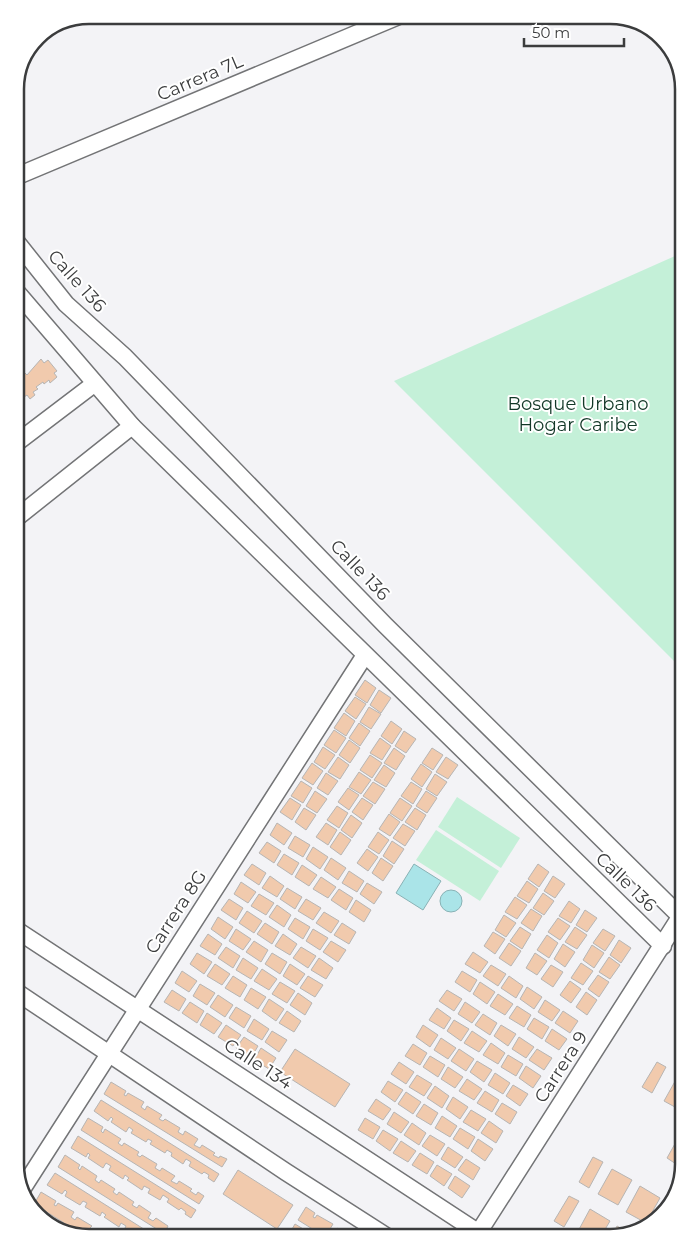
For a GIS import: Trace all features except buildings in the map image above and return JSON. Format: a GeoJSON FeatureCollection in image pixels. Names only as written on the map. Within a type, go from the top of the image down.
{"type":"FeatureCollection","features":[{"type":"Feature","properties":{"kind":"street","name":"Carrera 7L"},"geometry":{"type":"LineString","coordinates":[[24,174],[380,24]]}},
{"type":"Feature","properties":{"kind":"street","name":"Calle 136"},"geometry":{"type":"LineString","coordinates":[[24,251],[66,304],[125,357],[385,625],[675,912]]}},
{"type":"Feature","properties":{"kind":"street","name":"Calle 136"},"geometry":{"type":"LineString","coordinates":[[24,301],[132,426],[662,946]]}},
{"type":"Feature","properties":{"kind":"street"},"geometry":{"type":"LineString","coordinates":[[24,437],[94,384]]}},
{"type":"Feature","properties":{"kind":"street"},"geometry":{"type":"LineString","coordinates":[[24,512],[132,426]]}},
{"type":"Feature","properties":{"kind":"street","name":"Carrera 8G"},"geometry":{"type":"LineString","coordinates":[[26,1182],[365,655]]}},
{"type":"Feature","properties":{"kind":"street","name":"Carrera 9"},"geometry":{"type":"LineString","coordinates":[[481,1229],[675,928]]}},
{"type":"Feature","properties":{"kind":"street","name":"Calle 134"},"geometry":{"type":"LineString","coordinates":[[24,934],[468,1229]]}},
{"type":"Feature","properties":{"kind":"street"},"geometry":{"type":"LineString","coordinates":[[24,997],[286,1172],[375,1229]]}},
{"type":"Feature","properties":{"kind":"green space","name":"Bosque Urbano Hogar Caribe"},"geometry":{"type":"Polygon","coordinates":[[[675,256],[675,662],[394,381],[675,256]]]}},
{"type":"Feature","properties":{"kind":"green space"},"geometry":{"type":"Polygon","coordinates":[[[457,797],[520,838],[501,868],[438,827],[457,797]]]}},
{"type":"Feature","properties":{"kind":"green space"},"geometry":{"type":"Polygon","coordinates":[[[436,830],[499,871],[480,901],[416,860],[436,830]]]}},
{"type":"Feature","properties":{"kind":"water"},"geometry":{"type":"Polygon","coordinates":[[[414,864],[441,881],[423,910],[396,893],[414,864]]]}},
{"type":"Feature","properties":{"kind":"water"},"geometry":{"type":"Polygon","coordinates":[[[451,890],[459,893],[462,901],[459,909],[451,912],[443,909],[440,901],[443,893],[451,890]]]}}]}
